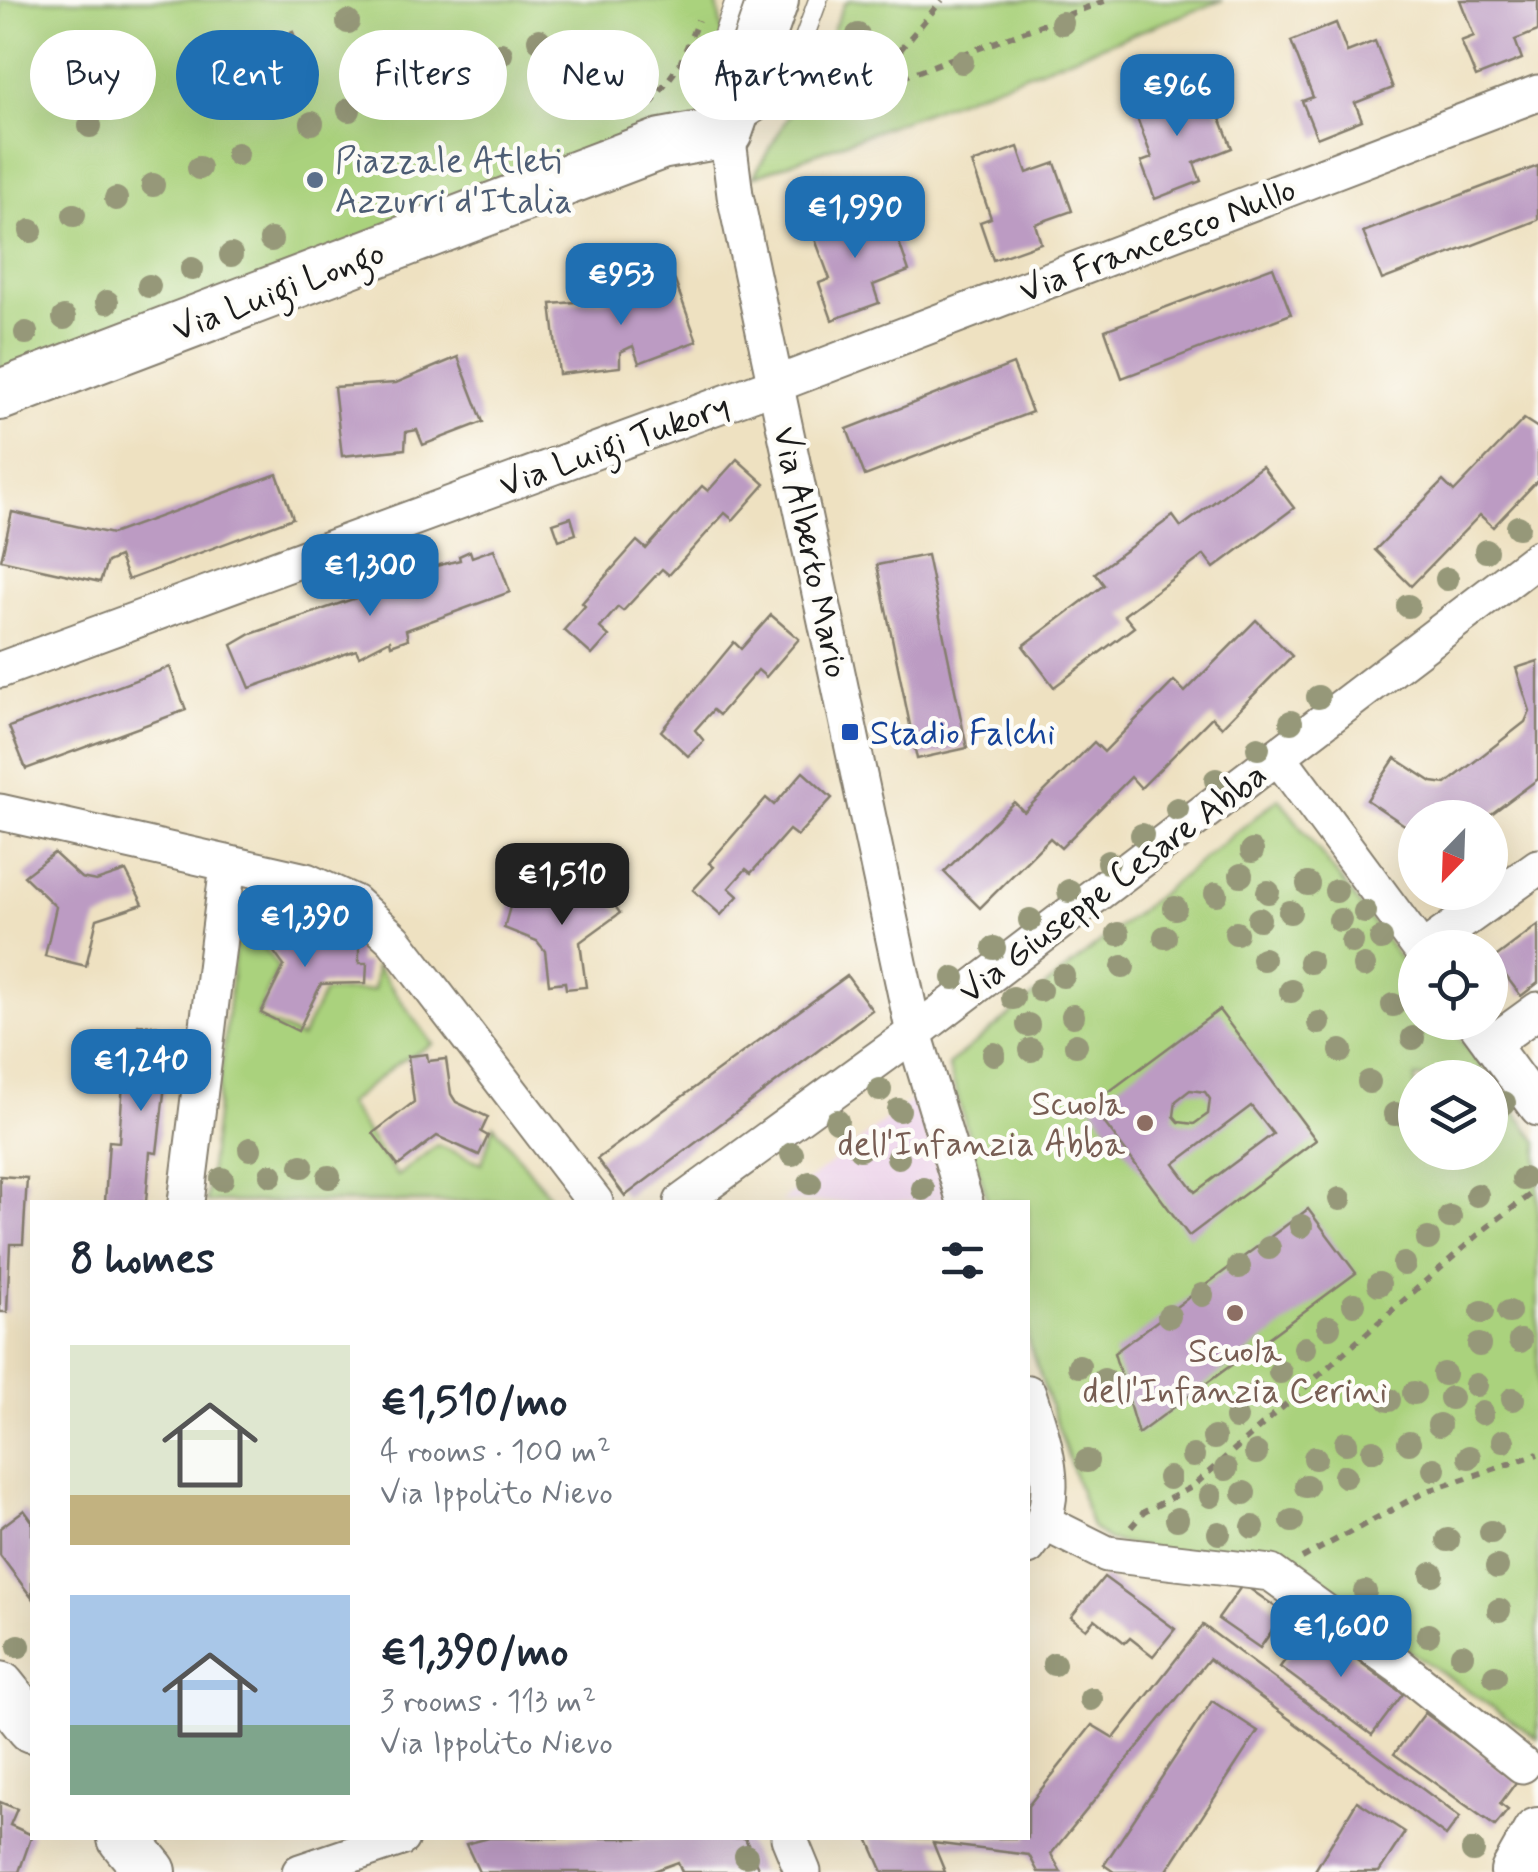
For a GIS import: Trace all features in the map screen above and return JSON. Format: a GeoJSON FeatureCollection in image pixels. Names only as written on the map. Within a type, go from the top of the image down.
{"type":"FeatureCollection","features":[{"type":"Feature","properties":{"kind":"street","name":"Via Alberto Mario"},"geometry":{"type":"LineString","coordinates":[[774,0],[727,132],[735,195],[914,1032],[963,1200]]}},
{"type":"Feature","properties":{"kind":"street","name":"Via Francesco Nullo"},"geometry":{"type":"LineString","coordinates":[[777,384],[1538,93]]}},
{"type":"Feature","properties":{"kind":"street","name":"Via Luigi Longo"},"geometry":{"type":"LineString","coordinates":[[0,395],[661,144],[727,132]]}},
{"type":"Feature","properties":{"kind":"street","name":"Via Luigi Tukory"},"geometry":{"type":"LineString","coordinates":[[0,670],[777,384]]}},
{"type":"Feature","properties":{"kind":"street","name":"Via Giuseppe Cesare Abba"},"geometry":{"type":"LineString","coordinates":[[685,1200],[914,1032],[1538,558]]}},
{"type":"Feature","properties":{"kind":"street"},"geometry":{"type":"LineString","coordinates":[[1278,756],[1408,930]]}},
{"type":"Feature","properties":{"kind":"street"},"geometry":{"type":"LineString","coordinates":[[0,812],[306,881],[354,903],[394,940],[593,1200]]}},
{"type":"Feature","properties":{"kind":"street"},"geometry":{"type":"LineString","coordinates":[[186,1200],[228,865]]}},
{"type":"Feature","properties":{"kind":"street"},"geometry":{"type":"LineString","coordinates":[[1448,930],[1538,867]]}},
{"type":"Feature","properties":{"kind":"street"},"geometry":{"type":"LineString","coordinates":[[1508,1023],[1538,1010]]}},
{"type":"Feature","properties":{"kind":"street"},"geometry":{"type":"LineString","coordinates":[[1488,1040],[1538,1108]]}},
{"type":"Feature","properties":{"kind":"street"},"geometry":{"type":"LineString","coordinates":[[1030,1435],[1032,1408]]}},
{"type":"Feature","properties":{"kind":"street"},"geometry":{"type":"LineString","coordinates":[[1032,1408],[1050,1472],[1049,1506],[1035,1535],[1108,1554],[1272,1574],[1398,1665],[1522,1765]]}},
{"type":"Feature","properties":{"kind":"street"},"geometry":{"type":"LineString","coordinates":[[1516,1872],[1538,1833]]}},
{"type":"Feature","properties":{"kind":"street"},"geometry":{"type":"LineString","coordinates":[[125,1840],[152,1872]]}},
{"type":"Feature","properties":{"kind":"street"},"geometry":{"type":"LineString","coordinates":[[300,1872],[395,1840]]}},
{"type":"Feature","properties":{"kind":"street"},"geometry":{"type":"LineString","coordinates":[[790,1840],[803,1872]]}},
{"type":"Feature","properties":{"kind":"lane","name":"Via Alberto Mario"},"geometry":{"type":"LineString","coordinates":[[727,132],[711,69],[735,0]]}},
{"type":"Feature","properties":{"kind":"lane"},"geometry":{"type":"LineString","coordinates":[[727,132],[782,96],[818,0]]}},
{"type":"Feature","properties":{"kind":"path"},"geometry":{"type":"LineString","coordinates":[[908,40],[942,0]]}},
{"type":"Feature","properties":{"kind":"path"},"geometry":{"type":"LineString","coordinates":[[908,74],[1106,0]]}},
{"type":"Feature","properties":{"kind":"path"},"geometry":{"type":"LineString","coordinates":[[659,94],[679,64]]}},
{"type":"Feature","properties":{"kind":"path"},"geometry":{"type":"LineString","coordinates":[[1108,1554],[1144,1512],[1192,1486],[1487,1227],[1538,1189]]}},
{"type":"Feature","properties":{"kind":"path"},"geometry":{"type":"LineString","coordinates":[[1272,1574],[1425,1492],[1538,1454]]}},
{"type":"Feature","properties":{"kind":"shaded area"},"geometry":{"type":"Polygon","coordinates":[[[914,1098],[947,1200],[784,1200],[914,1098]]]}},
{"type":"Feature","properties":{"kind":"green space"},"geometry":{"type":"Polygon","coordinates":[[[0,0],[716,0],[722,30],[679,30],[679,120],[741,122],[0,404],[0,0]]]}},
{"type":"Feature","properties":{"kind":"green space"},"geometry":{"type":"Polygon","coordinates":[[[851,0],[1223,0],[908,119],[908,30],[833,30],[844,4],[851,0]]]}},
{"type":"Feature","properties":{"kind":"green space"},"geometry":{"type":"Polygon","coordinates":[[[786,120],[904,120],[753,177],[786,120]]]}},
{"type":"Feature","properties":{"kind":"green space"},"geometry":{"type":"Polygon","coordinates":[[[1279,798],[1398,956],[1398,1040],[1461,1040],[1476,1060],[1398,1060],[1398,1170],[1508,1170],[1508,1103],[1538,1142],[1538,1739],[1306,1580],[1108,1540],[1092,1527],[1030,1346],[1030,1200],[987,1200],[948,1065],[1279,798]]]}},
{"type":"Feature","properties":{"kind":"green space"},"geometry":{"type":"Polygon","coordinates":[[[250,903],[279,910],[252,930],[278,967],[257,1017],[301,1038],[324,992],[374,990],[376,966],[433,1044],[396,1064],[347,1104],[397,1176],[437,1145],[482,1163],[494,1125],[552,1200],[206,1200],[239,915],[250,903]]]}},
{"type":"Feature","properties":{"kind":"building"},"geometry":{"type":"Polygon","coordinates":[[[1460,0],[1538,0],[1538,31],[1515,40],[1522,59],[1476,77],[1461,41],[1474,36],[1460,0]]]}},
{"type":"Feature","properties":{"kind":"building"},"geometry":{"type":"Polygon","coordinates":[[[1336,23],[1347,52],[1375,41],[1393,88],[1355,103],[1362,120],[1317,138],[1302,101],[1313,97],[1291,41],[1336,23]]]}},
{"type":"Feature","properties":{"kind":"building"},"geometry":{"type":"Polygon","coordinates":[[[1176,84],[1187,113],[1214,102],[1232,148],[1194,163],[1201,181],[1155,199],[1141,162],[1152,158],[1131,102],[1176,84]]]}},
{"type":"Feature","properties":{"kind":"building"},"geometry":{"type":"Polygon","coordinates":[[[1018,147],[1027,173],[1055,163],[1072,211],[1035,224],[1041,243],[993,260],[980,222],[991,218],[972,163],[1018,147]]]}},
{"type":"Feature","properties":{"kind":"building"},"geometry":{"type":"Polygon","coordinates":[[[1538,166],[1538,220],[1382,280],[1363,232],[1538,166]]]}},
{"type":"Feature","properties":{"kind":"building"},"geometry":{"type":"Polygon","coordinates":[[[856,206],[866,235],[893,225],[909,271],[873,285],[879,303],[832,320],[819,283],[830,279],[809,223],[856,206]]]}},
{"type":"Feature","properties":{"kind":"building"},"geometry":{"type":"Polygon","coordinates":[[[1273,267],[1291,314],[1122,378],[1105,330],[1273,267]]]}},
{"type":"Feature","properties":{"kind":"building"},"geometry":{"type":"Polygon","coordinates":[[[673,276],[697,341],[639,363],[633,346],[620,352],[620,367],[559,374],[551,304],[614,299],[673,276]]]}},
{"type":"Feature","properties":{"kind":"building"},"geometry":{"type":"Polygon","coordinates":[[[458,357],[483,422],[423,445],[417,430],[406,432],[405,449],[342,456],[334,387],[396,383],[458,357]]]}},
{"type":"Feature","properties":{"kind":"building"},"geometry":{"type":"Polygon","coordinates":[[[1013,364],[1032,412],[865,476],[847,429],[1013,364]]]}},
{"type":"Feature","properties":{"kind":"building"},"geometry":{"type":"Polygon","coordinates":[[[1524,419],[1538,428],[1538,480],[1493,527],[1480,515],[1411,586],[1375,550],[1443,481],[1454,492],[1524,419]]]}},
{"type":"Feature","properties":{"kind":"building"},"geometry":{"type":"Polygon","coordinates":[[[737,459],[765,484],[733,520],[725,513],[669,575],[662,569],[623,611],[618,607],[600,628],[609,636],[592,655],[564,630],[585,606],[582,603],[637,541],[646,549],[702,486],[708,491],[737,459]]]}},
{"type":"Feature","properties":{"kind":"building"},"geometry":{"type":"Polygon","coordinates":[[[1262,466],[1294,508],[1214,568],[1204,555],[1124,615],[1134,627],[1054,687],[1023,646],[1104,585],[1095,573],[1173,516],[1181,527],[1262,466]]]}},
{"type":"Feature","properties":{"kind":"building"},"geometry":{"type":"Polygon","coordinates":[[[277,474],[293,518],[128,580],[119,557],[107,562],[100,582],[1,560],[12,512],[112,534],[277,474]]]}},
{"type":"Feature","properties":{"kind":"building"},"geometry":{"type":"Polygon","coordinates":[[[571,517],[576,534],[559,540],[553,523],[571,517]]]}},
{"type":"Feature","properties":{"kind":"building"},"geometry":{"type":"Polygon","coordinates":[[[494,549],[510,592],[406,630],[408,639],[391,645],[390,640],[359,656],[356,650],[250,688],[232,645],[251,634],[429,573],[428,568],[460,560],[459,556],[470,551],[472,557],[494,549]]]}},
{"type":"Feature","properties":{"kind":"building"},"geometry":{"type":"Polygon","coordinates":[[[927,555],[967,748],[917,759],[877,565],[927,555]]]}},
{"type":"Feature","properties":{"kind":"building"},"geometry":{"type":"Polygon","coordinates":[[[771,615],[799,639],[766,677],[758,670],[719,715],[713,710],[695,730],[704,741],[688,756],[661,731],[734,642],[741,649],[771,615]]]}},
{"type":"Feature","properties":{"kind":"building"},"geometry":{"type":"Polygon","coordinates":[[[1256,620],[1292,656],[1222,727],[1212,717],[1141,788],[1131,777],[1061,848],[1050,838],[980,908],[944,872],[1014,802],[1024,812],[1094,742],[1104,752],[1174,681],[1185,692],[1256,620]]]}},
{"type":"Feature","properties":{"kind":"building"},"geometry":{"type":"Polygon","coordinates":[[[1538,661],[1538,779],[1508,802],[1398,800],[1398,821],[1367,800],[1395,758],[1432,782],[1446,784],[1525,722],[1530,711],[1516,668],[1538,661]]]}},
{"type":"Feature","properties":{"kind":"building"},"geometry":{"type":"Polygon","coordinates":[[[170,667],[186,710],[26,769],[9,727],[170,667]]]}},
{"type":"Feature","properties":{"kind":"building"},"geometry":{"type":"Polygon","coordinates":[[[803,772],[832,798],[797,836],[789,830],[751,873],[746,869],[729,888],[738,896],[721,915],[693,890],[714,867],[709,863],[766,798],[774,805],[803,772]]]}},
{"type":"Feature","properties":{"kind":"building"},"geometry":{"type":"Polygon","coordinates":[[[54,853],[81,878],[96,881],[126,871],[143,904],[97,919],[86,966],[45,956],[56,907],[24,876],[54,853]]]}},
{"type":"Feature","properties":{"kind":"building"},"geometry":{"type":"Polygon","coordinates":[[[595,878],[620,913],[580,942],[586,987],[566,989],[565,982],[549,984],[545,951],[537,941],[504,928],[515,889],[556,907],[595,878]]]}},
{"type":"Feature","properties":{"kind":"building"},"geometry":{"type":"Polygon","coordinates":[[[296,915],[318,947],[359,947],[359,963],[367,963],[366,983],[321,984],[298,1031],[261,1013],[284,966],[258,930],[275,920],[279,926],[296,915]]]}},
{"type":"Feature","properties":{"kind":"building"},"geometry":{"type":"Polygon","coordinates":[[[1538,925],[1538,983],[1521,996],[1508,979],[1508,948],[1538,925]]]}},
{"type":"Feature","properties":{"kind":"building"},"geometry":{"type":"Polygon","coordinates":[[[847,976],[872,1010],[625,1196],[597,1159],[847,976]]]}},
{"type":"Feature","properties":{"kind":"building","name":"Scuola dell'Infanzia Abba"},"geometry":{"type":"Polygon","coordinates":[[[1219,1010],[1316,1140],[1189,1236],[1091,1105],[1219,1010]],[[1190,1090],[1176,1101],[1174,1116],[1179,1122],[1194,1124],[1208,1114],[1210,1099],[1205,1092],[1190,1090]],[[1251,1106],[1174,1164],[1195,1192],[1273,1134],[1251,1106]]]}},
{"type":"Feature","properties":{"kind":"building"},"geometry":{"type":"Polygon","coordinates":[[[138,1025],[176,1027],[174,1077],[166,1076],[157,1153],[150,1152],[146,1200],[105,1200],[109,1141],[119,1142],[124,1067],[133,1068],[138,1025]]]}},
{"type":"Feature","properties":{"kind":"building"},"geometry":{"type":"Polygon","coordinates":[[[427,1054],[428,1061],[446,1059],[451,1094],[456,1102],[488,1117],[481,1132],[488,1136],[479,1155],[437,1136],[398,1166],[373,1133],[414,1102],[408,1056],[427,1054]]]}},
{"type":"Feature","properties":{"kind":"building"},"geometry":{"type":"Polygon","coordinates":[[[0,1176],[27,1178],[23,1244],[10,1244],[7,1312],[0,1312],[0,1176]]]}},
{"type":"Feature","properties":{"kind":"building","name":"Scuola dell'Infanzia Cerini"},"geometry":{"type":"Polygon","coordinates":[[[1308,1209],[1356,1273],[1138,1434],[1114,1353],[1308,1209]]]}},
{"type":"Feature","properties":{"kind":"building"},"geometry":{"type":"Polygon","coordinates":[[[24,1510],[30,1518],[30,1595],[0,1555],[0,1528],[24,1510]]]}},
{"type":"Feature","properties":{"kind":"building"},"geometry":{"type":"Polygon","coordinates":[[[1104,1577],[1175,1629],[1153,1656],[1130,1638],[1125,1643],[1095,1619],[1086,1629],[1071,1617],[1104,1577]]]}},
{"type":"Feature","properties":{"kind":"building"},"geometry":{"type":"Polygon","coordinates":[[[1243,1584],[1284,1613],[1260,1648],[1218,1619],[1243,1584]]]}},
{"type":"Feature","properties":{"kind":"building"},"geometry":{"type":"Polygon","coordinates":[[[1203,1625],[1460,1817],[1446,1836],[1209,1659],[1051,1854],[1061,1872],[1038,1872],[1029,1855],[933,1843],[945,1872],[883,1872],[869,1840],[1030,1840],[1030,1803],[1092,1725],[1114,1738],[1203,1625]]]}},
{"type":"Feature","properties":{"kind":"building"},"geometry":{"type":"Polygon","coordinates":[[[1311,1625],[1403,1694],[1372,1735],[1280,1667],[1311,1625]]]}},
{"type":"Feature","properties":{"kind":"building"},"geometry":{"type":"Polygon","coordinates":[[[1212,1701],[1258,1731],[1166,1872],[1114,1872],[1104,1865],[1212,1701]]]}},
{"type":"Feature","properties":{"kind":"building"},"geometry":{"type":"Polygon","coordinates":[[[1425,1713],[1517,1781],[1500,1804],[1508,1810],[1495,1826],[1394,1754],[1425,1713]]]}},
{"type":"Feature","properties":{"kind":"building"},"geometry":{"type":"Polygon","coordinates":[[[1357,1801],[1405,1832],[1379,1872],[1314,1872],[1357,1801]]]}},
{"type":"Feature","properties":{"kind":"building"},"geometry":{"type":"Polygon","coordinates":[[[0,1802],[17,1809],[10,1825],[30,1834],[30,1840],[19,1872],[0,1872],[0,1802]]]}},
{"type":"Feature","properties":{"kind":"building"},"geometry":{"type":"Polygon","coordinates":[[[481,1840],[746,1840],[760,1872],[682,1872],[678,1862],[651,1872],[479,1872],[466,1844],[481,1840]]]}},
{"type":"Feature","properties":{"kind":"place","name":"Piazzale Atleti Azzurri d'Italia"},"geometry":{"type":"Point","coordinates":[315,180]}},
{"type":"Feature","properties":{"kind":"place","name":"Stadio Falchi"},"geometry":{"type":"Point","coordinates":[850,732]}},
{"type":"Feature","properties":{"kind":"place","name":"Scuola dell'Infanzia Abba"},"geometry":{"type":"Point","coordinates":[1145,1123]}},
{"type":"Feature","properties":{"kind":"place","name":"Scuola dell'Infanzia Cerini"},"geometry":{"type":"Point","coordinates":[1235,1313]}}]}
